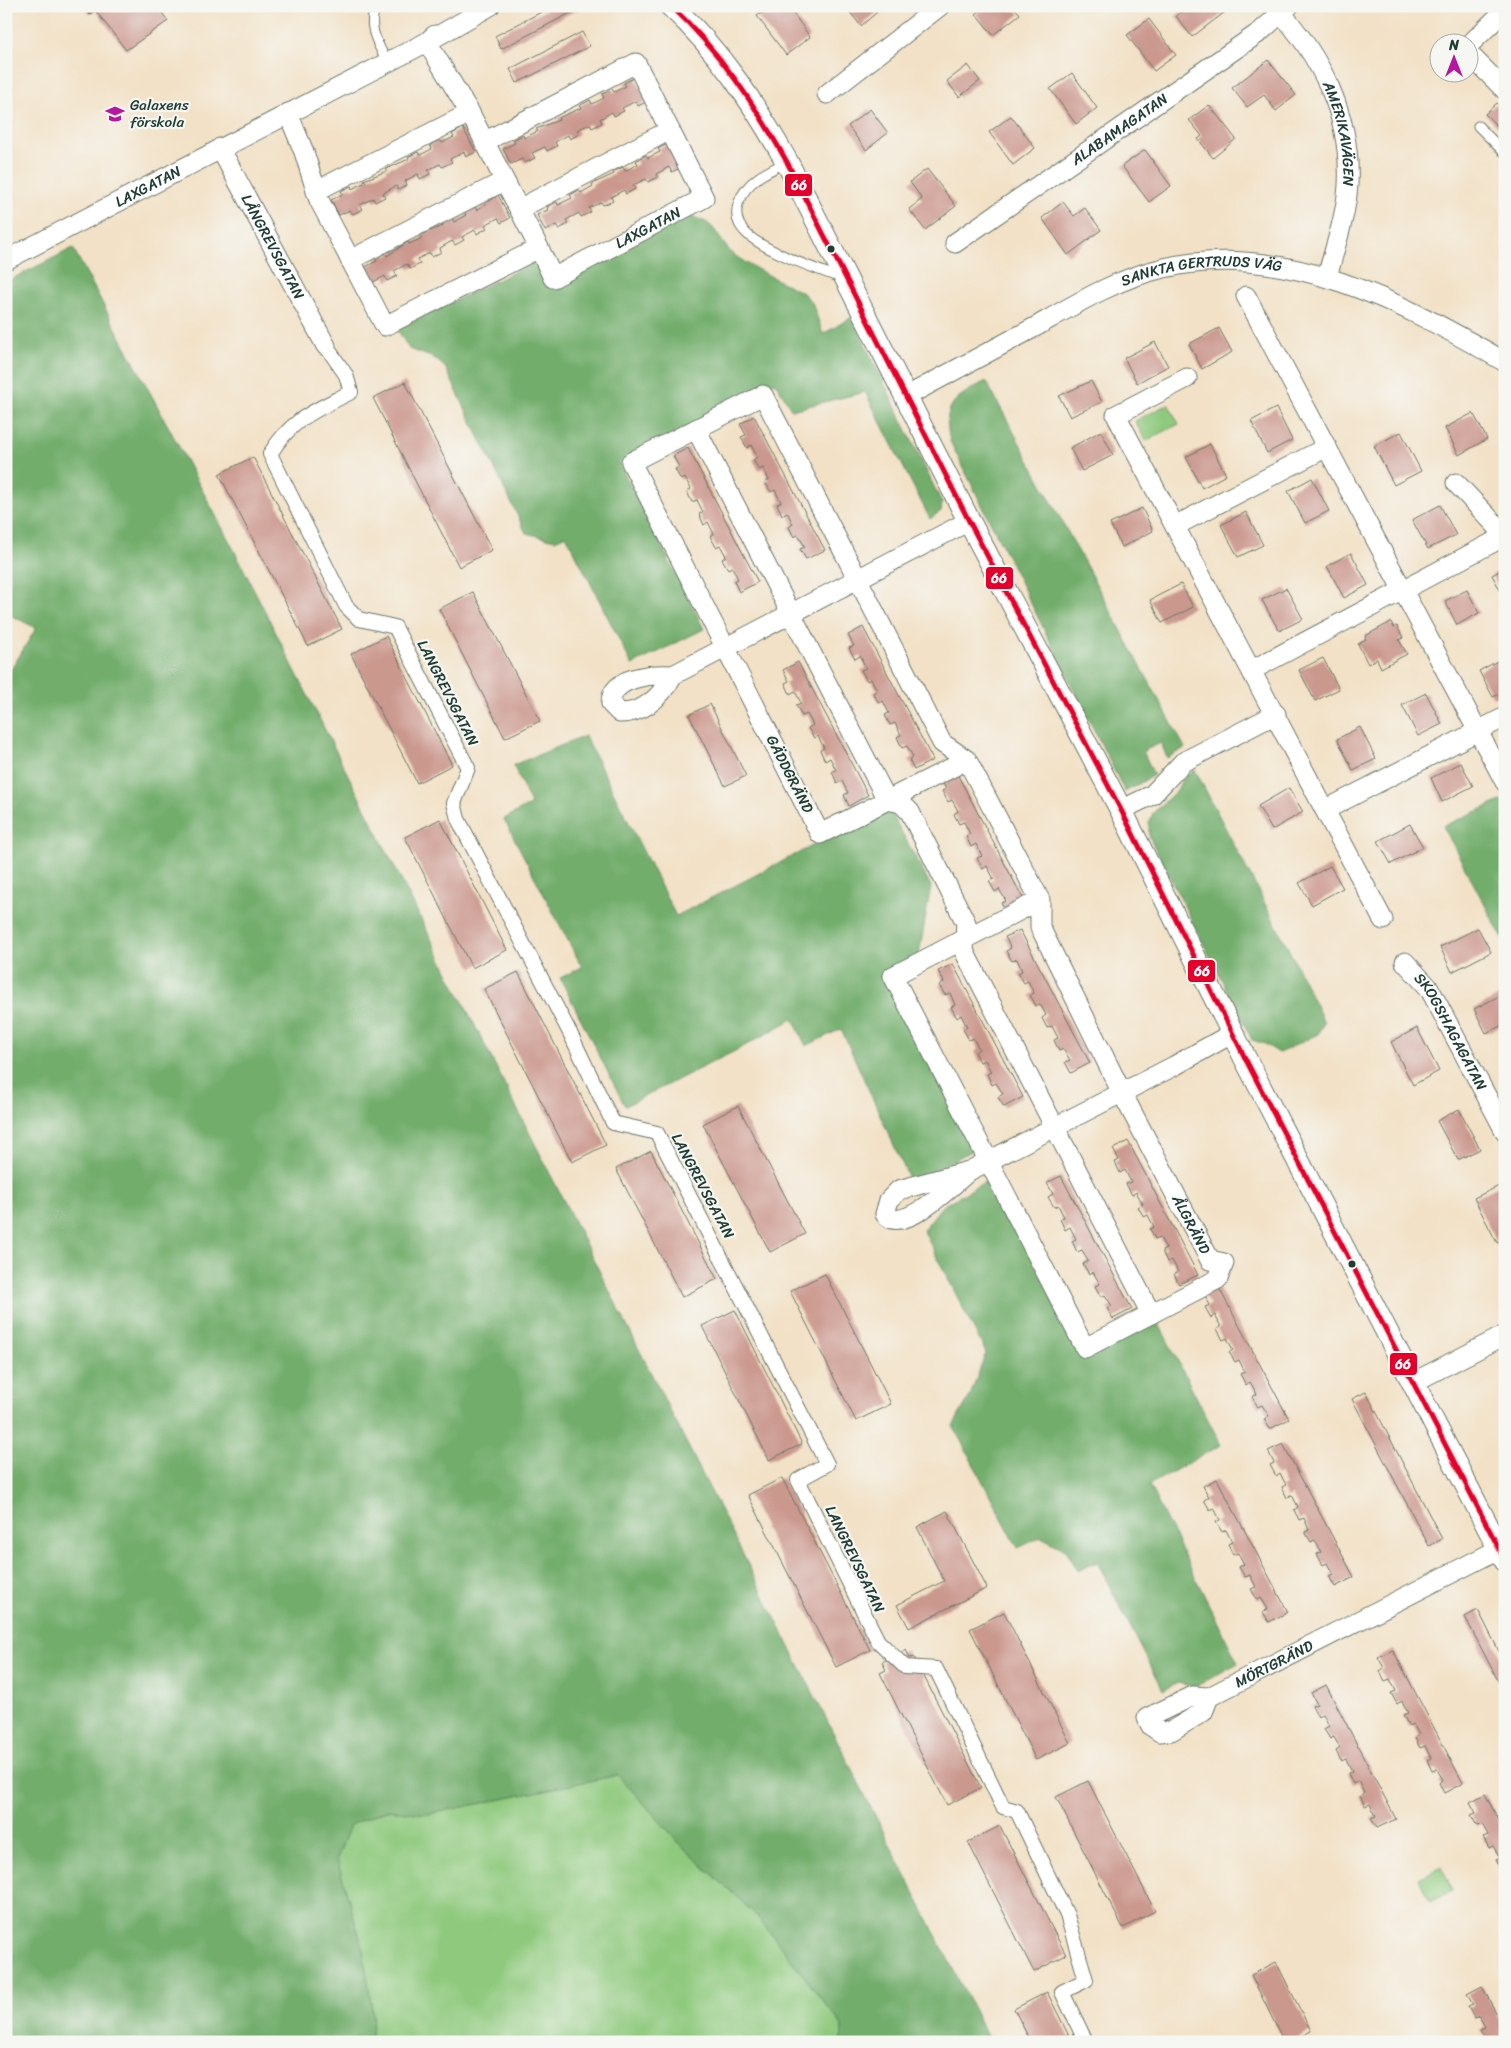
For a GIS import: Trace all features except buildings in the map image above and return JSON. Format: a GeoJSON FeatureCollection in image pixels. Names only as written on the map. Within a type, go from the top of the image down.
{"type":"FeatureCollection","features":[{"type":"Feature","properties":{"kind":"street","name":"LAXGATAN"},"geometry":{"type":"LineString","coordinates":[[427,42],[466,6]]}},
{"type":"Feature","properties":{"kind":"street","name":"LAXGATAN"},"geometry":{"type":"LineString","coordinates":[[6,260],[427,42],[490,6]]}},
{"type":"Feature","properties":{"kind":"street"},"geometry":{"type":"LineString","coordinates":[[666,6],[689,23]]}},
{"type":"Feature","properties":{"kind":"street"},"geometry":{"type":"LineString","coordinates":[[671,6],[689,23],[758,111],[787,162],[969,521],[1121,810],[1233,1033],[1502,1554]]}},
{"type":"Feature","properties":{"kind":"street"},"geometry":{"type":"LineString","coordinates":[[826,94],[940,6]]}},
{"type":"Feature","properties":{"kind":"street","name":"ALABAMAGATAN"},"geometry":{"type":"LineString","coordinates":[[955,243],[1260,32],[1282,9]]}},
{"type":"Feature","properties":{"kind":"street","name":"AMERIKAVÄGEN"},"geometry":{"type":"LineString","coordinates":[[1282,9],[1327,78],[1345,137],[1348,184],[1344,216],[1327,277]]}},
{"type":"Feature","properties":{"kind":"street"},"geometry":{"type":"LineString","coordinates":[[1478,36],[1505,10]]}},
{"type":"Feature","properties":{"kind":"street","name":"LAXGATAN"},"geometry":{"type":"LineString","coordinates":[[427,42],[470,113],[484,142],[539,248],[553,278],[704,198],[636,63],[484,142]]}},
{"type":"Feature","properties":{"kind":"street"},"geometry":{"type":"LineString","coordinates":[[1478,63],[1505,90]]}},
{"type":"Feature","properties":{"kind":"street"},"geometry":{"type":"LineString","coordinates":[[288,113],[316,191],[385,326],[539,248]]}},
{"type":"Feature","properties":{"kind":"street"},"geometry":{"type":"LineString","coordinates":[[316,191],[470,113]]}},
{"type":"Feature","properties":{"kind":"street"},"geometry":{"type":"LineString","coordinates":[[519,209],[670,130]]}},
{"type":"Feature","properties":{"kind":"street","name":"LÅNGREVSGATAN"},"geometry":{"type":"LineString","coordinates":[[220,148],[326,346]]}},
{"type":"Feature","properties":{"kind":"street"},"geometry":{"type":"LineString","coordinates":[[350,260],[504,181]]}},
{"type":"Feature","properties":{"kind":"street","name":"SANKTA GERTRUDS VÄG"},"geometry":{"type":"LineString","coordinates":[[907,396],[1100,291],[1163,268],[1198,262],[1232,260],[1270,264],[1327,277],[1399,305],[1451,331],[1505,362]]}},
{"type":"Feature","properties":{"kind":"street","name":"SANKTA GERTRUDS VÄG"},"geometry":{"type":"LineString","coordinates":[[1246,296],[1505,782]]}},
{"type":"Feature","properties":{"kind":"street","name":"LANGREVSGATAN"},"geometry":{"type":"LineString","coordinates":[[326,346],[346,375],[351,392],[296,421],[282,435],[270,454],[346,606],[360,619],[395,627],[468,768],[454,803],[458,819],[570,1033],[613,1123],[657,1133],[714,1242],[827,1464],[798,1480],[878,1641],[905,1667],[936,1669],[1003,1807],[1017,1811],[1067,1915],[1086,1980],[1062,1992],[1086,2042]]}},
{"type":"Feature","properties":{"kind":"street"},"geometry":{"type":"LineString","coordinates":[[1187,378],[1116,415],[1276,714],[1383,920]]}},
{"type":"Feature","properties":{"kind":"street","name":"GÄDDGRÄND"},"geometry":{"type":"LineString","coordinates":[[967,760],[820,834],[630,462],[762,395],[942,743],[967,760],[1040,900]]}},
{"type":"Feature","properties":{"kind":"street"},"geometry":{"type":"LineString","coordinates":[[696,429],[887,800],[901,803],[910,812],[966,923],[964,951],[1151,1314]]}},
{"type":"Feature","properties":{"kind":"street"},"geometry":{"type":"LineString","coordinates":[[1175,526],[1327,447]]}},
{"type":"Feature","properties":{"kind":"street"},"geometry":{"type":"LineString","coordinates":[[1252,670],[1505,536],[1456,483]]}},
{"type":"Feature","properties":{"kind":"street"},"geometry":{"type":"LineString","coordinates":[[673,675],[969,521]]}},
{"type":"Feature","properties":{"kind":"street"},"geometry":{"type":"LineString","coordinates":[[1121,810],[1152,795],[1183,762],[1276,714]]}},
{"type":"Feature","properties":{"kind":"street"},"geometry":{"type":"LineString","coordinates":[[1325,810],[1505,717]]}},
{"type":"Feature","properties":{"kind":"street","name":"ÅLGRÄND"},"geometry":{"type":"LineString","coordinates":[[1040,900],[1040,927],[1122,1093],[1210,1260],[1224,1263],[1218,1280],[1085,1348],[894,976],[1040,900]]}},
{"type":"Feature","properties":{"kind":"street","name":"SKOGSHAGAGATAN"},"geometry":{"type":"LineString","coordinates":[[1404,962],[1429,988],[1505,1132]]}},
{"type":"Feature","properties":{"kind":"street"},"geometry":{"type":"LineString","coordinates":[[969,1171],[1122,1093],[1233,1033]]}},
{"type":"Feature","properties":{"kind":"street"},"geometry":{"type":"LineString","coordinates":[[1414,1382],[1505,1335]]}},
{"type":"Feature","properties":{"kind":"street","name":"MÖRTGRÄND"},"geometry":{"type":"LineString","coordinates":[[1209,1697],[1502,1554]]}},
{"type":"Feature","properties":{"kind":"lane"},"geometry":{"type":"LineString","coordinates":[[377,6],[374,12],[374,31],[387,62]]}},
{"type":"Feature","properties":{"kind":"lane"},"geometry":{"type":"LineString","coordinates":[[1478,126],[1505,153]]}},
{"type":"Feature","properties":{"kind":"lane"},"geometry":{"type":"LineString","coordinates":[[787,162],[759,177],[743,192],[736,205],[740,226],[747,235],[780,254],[846,281]]}},
{"type":"Feature","properties":{"kind":"green space"},"geometry":{"type":"Polygon","coordinates":[[[681,217],[698,218],[710,225],[737,257],[803,293],[812,302],[823,334],[852,317],[942,503],[941,511],[930,519],[865,392],[792,410],[775,382],[619,463],[704,629],[632,665],[566,535],[555,540],[526,533],[445,367],[434,358],[409,349],[397,329],[536,261],[551,289],[681,217]]]}},
{"type":"Feature","properties":{"kind":"green space"},"geometry":{"type":"Polygon","coordinates":[[[73,248],[232,546],[990,2042],[842,2042],[842,2025],[756,1915],[682,1846],[618,1775],[429,1814],[386,1810],[350,1825],[337,1859],[363,1949],[373,2016],[370,2042],[6,2042],[6,678],[36,628],[6,613],[6,282],[73,248]]]}},
{"type":"Feature","properties":{"kind":"green space"},"geometry":{"type":"Polygon","coordinates":[[[986,381],[1185,748],[1167,758],[1161,743],[1143,751],[1154,775],[1125,792],[950,441],[948,418],[953,403],[966,392],[986,381]]]}},
{"type":"Feature","properties":{"kind":"green space"},"geometry":{"type":"Polygon","coordinates":[[[1168,404],[1179,424],[1146,441],[1135,421],[1168,404]]]}},
{"type":"Feature","properties":{"kind":"green space"},"geometry":{"type":"Polygon","coordinates":[[[585,736],[676,916],[888,807],[931,886],[919,955],[888,970],[979,1147],[911,1183],[841,1029],[806,1046],[793,1019],[739,1049],[625,1106],[560,978],[582,967],[504,819],[531,804],[513,765],[585,736]]]}},
{"type":"Feature","properties":{"kind":"green space"},"geometry":{"type":"Polygon","coordinates":[[[1195,770],[1285,942],[1324,1022],[1318,1034],[1279,1053],[1265,1044],[1252,1040],[1149,836],[1149,823],[1153,813],[1177,790],[1183,778],[1195,770]]]}},
{"type":"Feature","properties":{"kind":"green space"},"geometry":{"type":"Polygon","coordinates":[[[1505,799],[1505,943],[1443,826],[1505,799]]]}},
{"type":"Feature","properties":{"kind":"green space"},"geometry":{"type":"Polygon","coordinates":[[[990,1179],[1084,1357],[1158,1322],[1221,1445],[1149,1485],[1238,1663],[1195,1687],[1178,1683],[1163,1690],[1097,1562],[1078,1571],[1066,1550],[1041,1537],[1018,1548],[953,1426],[970,1396],[986,1353],[923,1230],[942,1206],[990,1179]]]}},
{"type":"Feature","properties":{"kind":"green space"},"geometry":{"type":"Polygon","coordinates":[[[618,1775],[682,1846],[756,1915],[842,2025],[842,2042],[370,2042],[373,2016],[363,1949],[337,1859],[350,1825],[386,1810],[429,1814],[618,1775]]]}},
{"type":"Feature","properties":{"kind":"green space"},"geometry":{"type":"Polygon","coordinates":[[[1441,1867],[1453,1891],[1430,1902],[1419,1878],[1441,1867]]]}},
{"type":"Feature","properties":{"kind":"transit line","name":"66"},"geometry":{"type":"LineString","coordinates":[[671,6],[705,41],[735,79],[787,162],[969,521],[1121,810],[1247,1062],[1505,1560]]}},
{"type":"Feature","properties":{"kind":"place","name":"Galaxens förskola"},"geometry":{"type":"Point","coordinates":[115,114]}}]}
